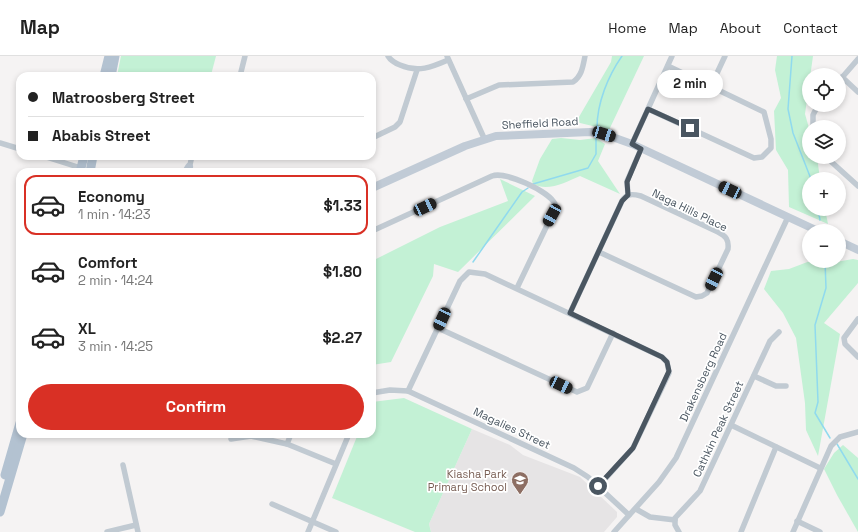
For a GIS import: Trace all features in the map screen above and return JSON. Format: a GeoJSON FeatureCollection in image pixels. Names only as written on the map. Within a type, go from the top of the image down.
{"type":"FeatureCollection","features":[{"type":"Feature","properties":{"kind":"main road"},"geometry":{"type":"LineString","coordinates":[[105,72],[109,56]]}},
{"type":"Feature","properties":{"kind":"main road"},"geometry":{"type":"LineString","coordinates":[[112,72],[115,56]]}},
{"type":"Feature","properties":{"kind":"main road"},"geometry":{"type":"LineString","coordinates":[[0,494],[16,436]]}},
{"type":"Feature","properties":{"kind":"main road"},"geometry":{"type":"LineString","coordinates":[[0,512],[22,438]]}},
{"type":"Feature","properties":{"kind":"street"},"geometry":{"type":"LineString","coordinates":[[241,72],[245,56]]}},
{"type":"Feature","properties":{"kind":"street"},"geometry":{"type":"LineString","coordinates":[[388,56],[390,59],[399,64],[417,70],[427,68],[448,58],[484,138]]}},
{"type":"Feature","properties":{"kind":"street"},"geometry":{"type":"LineString","coordinates":[[466,99],[499,86],[572,82],[579,76],[585,56]]}},
{"type":"Feature","properties":{"kind":"street"},"geometry":{"type":"LineString","coordinates":[[632,144],[672,56]]}},
{"type":"Feature","properties":{"kind":"street"},"geometry":{"type":"LineString","coordinates":[[711,86],[726,56]]}},
{"type":"Feature","properties":{"kind":"street"},"geometry":{"type":"LineString","coordinates":[[846,72],[858,59]]}},
{"type":"Feature","properties":{"kind":"street"},"geometry":{"type":"LineString","coordinates":[[648,109],[747,156],[758,158],[766,154],[771,148],[771,139],[764,112],[668,66]]}},
{"type":"Feature","properties":{"kind":"street"},"geometry":{"type":"LineString","coordinates":[[376,136],[396,127],[400,122],[417,70]]}},
{"type":"Feature","properties":{"kind":"street"},"geometry":{"type":"LineString","coordinates":[[846,83],[858,92]]}},
{"type":"Feature","properties":{"kind":"street","name":"Sheffield Road"},"geometry":{"type":"LineString","coordinates":[[376,186],[484,138],[513,134],[575,131],[604,134],[632,144],[803,224]]}},
{"type":"Feature","properties":{"kind":"street"},"geometry":{"type":"LineString","coordinates":[[0,144],[16,148]]}},
{"type":"Feature","properties":{"kind":"street"},"geometry":{"type":"LineString","coordinates":[[570,313],[622,201],[628,195],[627,182],[641,149]]}},
{"type":"Feature","properties":{"kind":"street"},"geometry":{"type":"LineString","coordinates":[[54,160],[75,168]]}},
{"type":"Feature","properties":{"kind":"street"},"geometry":{"type":"LineString","coordinates":[[834,164],[858,186]]}},
{"type":"Feature","properties":{"kind":"street"},"geometry":{"type":"LineString","coordinates":[[376,229],[492,176],[499,174],[509,176],[549,196],[555,204],[552,215],[517,288]]}},
{"type":"Feature","properties":{"kind":"street","name":"Naga Hills Place"},"geometry":{"type":"LineString","coordinates":[[599,252],[696,296],[702,296],[707,293],[728,250],[727,239],[718,232],[641,196],[633,194],[628,195]]}},
{"type":"Feature","properties":{"kind":"street","name":"Drakensberg Road"},"geometry":{"type":"LineString","coordinates":[[614,532],[659,482],[681,447],[788,217]]}},
{"type":"Feature","properties":{"kind":"street"},"geometry":{"type":"LineString","coordinates":[[846,244],[858,250]]}},
{"type":"Feature","properties":{"kind":"street"},"geometry":{"type":"LineString","coordinates":[[408,391],[460,281],[469,272],[485,274],[517,288],[662,357],[667,362],[669,373],[633,448],[598,486]]}},
{"type":"Feature","properties":{"kind":"street"},"geometry":{"type":"LineString","coordinates":[[858,320],[844,338],[845,344],[849,350],[858,357]]}},
{"type":"Feature","properties":{"kind":"street"},"geometry":{"type":"LineString","coordinates":[[438,328],[578,392],[587,388],[613,333]]}},
{"type":"Feature","properties":{"kind":"street","name":"Cathkin Peak Street"},"geometry":{"type":"LineString","coordinates":[[675,520],[700,492],[771,339],[779,332]]}},
{"type":"Feature","properties":{"kind":"street"},"geometry":{"type":"LineString","coordinates":[[754,376],[776,386],[786,386]]}},
{"type":"Feature","properties":{"kind":"street","name":"Magalies Street"},"geometry":{"type":"LineString","coordinates":[[376,392],[390,390],[408,391],[574,468],[598,486],[629,515]]}},
{"type":"Feature","properties":{"kind":"street"},"geometry":{"type":"LineString","coordinates":[[731,426],[820,468]]}},
{"type":"Feature","properties":{"kind":"street"},"geometry":{"type":"LineString","coordinates":[[793,532],[820,468],[833,442],[845,435],[858,432]]}},
{"type":"Feature","properties":{"kind":"street"},"geometry":{"type":"LineString","coordinates":[[231,439],[238,438]]}},
{"type":"Feature","properties":{"kind":"street"},"geometry":{"type":"LineString","coordinates":[[260,438],[287,444],[336,464]]}},
{"type":"Feature","properties":{"kind":"street"},"geometry":{"type":"LineString","coordinates":[[287,444],[289,438]]}},
{"type":"Feature","properties":{"kind":"street"},"geometry":{"type":"LineString","coordinates":[[308,532],[346,438]]}},
{"type":"Feature","properties":{"kind":"street"},"geometry":{"type":"LineString","coordinates":[[741,532],[776,447]]}},
{"type":"Feature","properties":{"kind":"street"},"geometry":{"type":"LineString","coordinates":[[123,465],[138,532]]}},
{"type":"Feature","properties":{"kind":"street"},"geometry":{"type":"LineString","coordinates":[[272,504],[336,532]]}},
{"type":"Feature","properties":{"kind":"street"},"geometry":{"type":"LineString","coordinates":[[636,509],[650,517],[675,520],[675,525],[679,532]]}},
{"type":"Feature","properties":{"kind":"street"},"geometry":{"type":"LineString","coordinates":[[797,521],[820,532]]}},
{"type":"Feature","properties":{"kind":"street"},"geometry":{"type":"LineString","coordinates":[[107,532],[136,525]]}},
{"type":"Feature","properties":{"kind":"shaded area","name":"Kiasha Park Primary School"},"geometry":{"type":"Polygon","coordinates":[[[472,429],[510,445],[523,455],[580,477],[617,512],[617,517],[604,532],[431,532],[429,524],[472,429]]]}},
{"type":"Feature","properties":{"kind":"green space"},"geometry":{"type":"Polygon","coordinates":[[[121,56],[216,56],[212,72],[118,72],[121,56]]]}},
{"type":"Feature","properties":{"kind":"green space"},"geometry":{"type":"Polygon","coordinates":[[[612,56],[644,56],[609,130],[576,122],[611,62],[612,56]]]}},
{"type":"Feature","properties":{"kind":"green space"},"geometry":{"type":"Polygon","coordinates":[[[777,56],[813,56],[811,68],[802,68],[802,112],[805,112],[807,120],[802,120],[802,164],[818,164],[819,172],[802,172],[802,213],[789,207],[788,170],[776,150],[774,111],[781,98],[775,70],[777,56]]]}},
{"type":"Feature","properties":{"kind":"green space"},"geometry":{"type":"Polygon","coordinates":[[[561,138],[580,140],[596,138],[605,144],[598,161],[620,194],[580,176],[551,187],[533,184],[532,181],[540,159],[552,139],[561,138]]]}},
{"type":"Feature","properties":{"kind":"green space"},"geometry":{"type":"Polygon","coordinates":[[[500,179],[535,196],[458,272],[434,264],[433,276],[391,362],[376,364],[376,259],[440,227],[508,201],[500,179]]]}},
{"type":"Feature","properties":{"kind":"green space"},"geometry":{"type":"Polygon","coordinates":[[[810,216],[826,216],[828,224],[810,216]]]}},
{"type":"Feature","properties":{"kind":"green space"},"geometry":{"type":"Polygon","coordinates":[[[846,260],[858,260],[858,283],[824,323],[840,334],[818,456],[806,430],[805,403],[796,338],[783,313],[764,289],[771,271],[789,269],[802,264],[802,268],[846,268],[846,260]]]}},
{"type":"Feature","properties":{"kind":"green space"},"geometry":{"type":"Polygon","coordinates":[[[404,398],[472,429],[429,524],[431,532],[415,532],[332,498],[356,438],[376,438],[376,402],[404,398]]]}},
{"type":"Feature","properties":{"kind":"green space"},"geometry":{"type":"Polygon","coordinates":[[[843,445],[858,458],[858,532],[824,469],[834,453],[843,445]]]}},
{"type":"Feature","properties":{"kind":"waterway"},"geometry":{"type":"LineString","coordinates":[[597,128],[599,109],[604,90],[612,72],[622,56]]}},
{"type":"Feature","properties":{"kind":"waterway"},"geometry":{"type":"LineString","coordinates":[[792,56],[788,109],[793,133],[808,172]]}},
{"type":"Feature","properties":{"kind":"waterway"},"geometry":{"type":"LineString","coordinates":[[533,184],[588,168],[596,154],[596,138]]}},
{"type":"Feature","properties":{"kind":"waterway"},"geometry":{"type":"LineString","coordinates":[[473,262],[522,192],[528,188]]}},
{"type":"Feature","properties":{"kind":"waterway"},"geometry":{"type":"LineString","coordinates":[[819,216],[820,220]]}},
{"type":"Feature","properties":{"kind":"waterway"},"geometry":{"type":"LineString","coordinates":[[825,268],[826,288],[815,325],[818,402],[815,413],[830,438]]}},
{"type":"Feature","properties":{"kind":"waterway"},"geometry":{"type":"LineString","coordinates":[[837,444],[858,479]]}},
{"type":"Feature","properties":{"kind":"place","name":"Kiasha Park Primary School"},"geometry":{"type":"Point","coordinates":[520,495]}},
{"type":"Feature","properties":{"kind":"route"},"geometry":{"type":"LineString","coordinates":[[598,486],[633,448],[641,434],[669,371],[667,362],[662,357],[570,313],[622,201],[628,195],[626,186],[630,171],[641,149],[632,144],[648,109],[690,128]]}}]}
